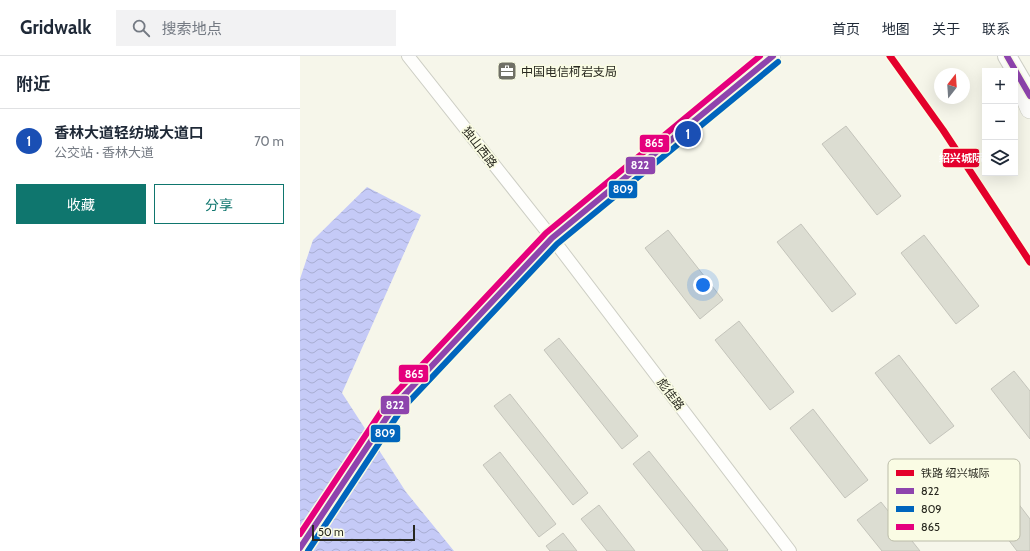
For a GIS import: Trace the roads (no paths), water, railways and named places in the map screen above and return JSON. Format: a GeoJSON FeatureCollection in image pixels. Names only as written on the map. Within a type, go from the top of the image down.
{"type":"FeatureCollection","features":[{"type":"Feature","properties":{"kind":"highway"},"geometry":{"type":"LineString","coordinates":[[1012,65],[1030,109]]}},
{"type":"Feature","properties":{"kind":"main road"},"geometry":{"type":"LineString","coordinates":[[1012,65],[1030,96]]}},
{"type":"Feature","properties":{"kind":"street","name":"独山西路"},"geometry":{"type":"LineString","coordinates":[[408,56],[552,238]]}},
{"type":"Feature","properties":{"kind":"street"},"geometry":{"type":"LineString","coordinates":[[300,548],[395,405],[552,238],[773,56]]}},
{"type":"Feature","properties":{"kind":"street","name":"彪佳路"},"geometry":{"type":"LineString","coordinates":[[552,238],[790,551]]}},
{"type":"Feature","properties":{"kind":"water"},"geometry":{"type":"Polygon","coordinates":[[[367,187],[421,215],[342,393],[406,492],[454,551],[300,551],[300,279],[313,240],[367,187]]]}},
{"type":"Feature","properties":{"kind":"rail line","name":"绍兴城际"},"geometry":{"type":"LineString","coordinates":[[890,56],[943,130],[1030,262]]}},
{"type":"Feature","properties":{"kind":"place","name":"中国电信柯岩支局"},"geometry":{"type":"Point","coordinates":[507,71]}},
{"type":"Feature","properties":{"kind":"place","name":"香林大道轻纺城大道口"},"geometry":{"type":"Point","coordinates":[688,134]}}]}
